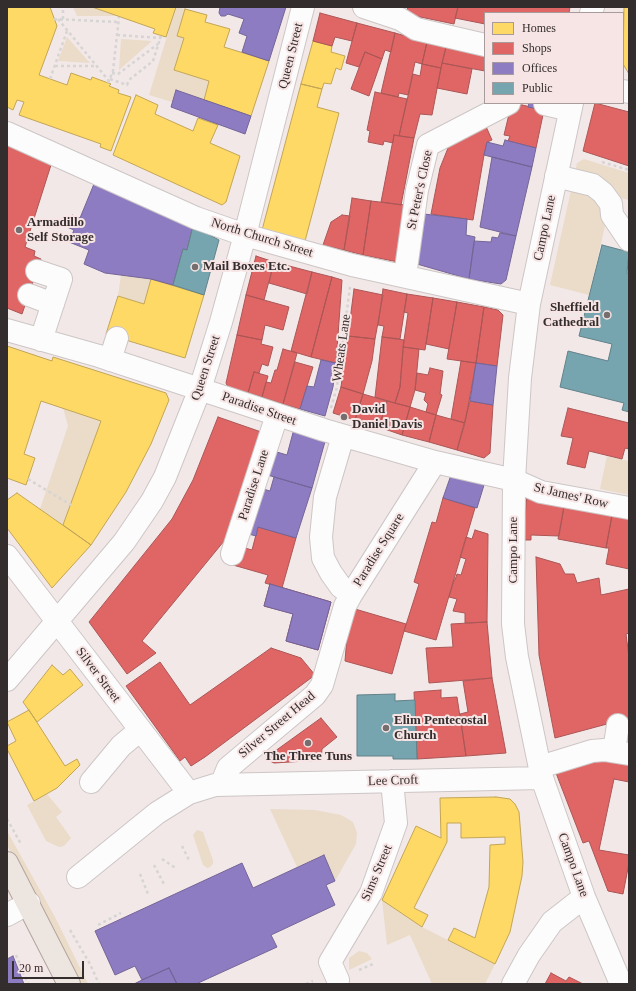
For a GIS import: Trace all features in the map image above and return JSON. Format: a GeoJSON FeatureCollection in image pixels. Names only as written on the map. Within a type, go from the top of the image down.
{"type":"FeatureCollection","features":[{"type":"Feature","properties":{"kind":"main road"},"geometry":{"type":"LineString","coordinates":[[7,863],[29,903],[69,984]]}},
{"type":"Feature","properties":{"kind":"street","name":"Queen Street"},"geometry":{"type":"LineString","coordinates":[[7,680],[124,542],[152,501],[165,477],[200,389],[246,235],[303,7]]}},
{"type":"Feature","properties":{"kind":"street"},"geometry":{"type":"LineString","coordinates":[[364,7],[400,19],[416,29],[484,45]]}},
{"type":"Feature","properties":{"kind":"street","name":"St Peter's Close"},"geometry":{"type":"LineString","coordinates":[[404,276],[417,190],[428,145],[507,104]]}},
{"type":"Feature","properties":{"kind":"street"},"geometry":{"type":"LineString","coordinates":[[545,104],[571,107]]}},
{"type":"Feature","properties":{"kind":"street","name":"Campo Lane"},"geometry":{"type":"LineString","coordinates":[[571,107],[529,304],[520,378],[514,480],[514,641],[541,772],[584,897],[621,984]]}},
{"type":"Feature","properties":{"kind":"street","name":"North Church Street"},"geometry":{"type":"LineString","coordinates":[[7,133],[196,218],[246,235],[352,265],[529,304]]}},
{"type":"Feature","properties":{"kind":"street"},"geometry":{"type":"LineString","coordinates":[[556,176],[593,185],[604,193],[611,204],[612,215],[629,240]]}},
{"type":"Feature","properties":{"kind":"street"},"geometry":{"type":"LineString","coordinates":[[37,271],[61,279],[41,340]]}},
{"type":"Feature","properties":{"kind":"street"},"geometry":{"type":"LineString","coordinates":[[29,295],[53,304]]}},
{"type":"Feature","properties":{"kind":"street","name":"Paradise Street"},"geometry":{"type":"LineString","coordinates":[[7,330],[110,360],[277,416],[334,433],[435,462],[514,480]]}},
{"type":"Feature","properties":{"kind":"street"},"geometry":{"type":"LineString","coordinates":[[110,360],[117,338]]}},
{"type":"Feature","properties":{"kind":"street","name":"Paradise Lane"},"geometry":{"type":"LineString","coordinates":[[232,554],[277,416]]}},
{"type":"Feature","properties":{"kind":"street","name":"Paradise Square"},"geometry":{"type":"LineString","coordinates":[[334,433],[321,537],[323,558],[341,587],[351,595],[435,462]]}},
{"type":"Feature","properties":{"kind":"street","name":"St James' Row"},"geometry":{"type":"LineString","coordinates":[[514,480],[541,492],[629,508]]}},
{"type":"Feature","properties":{"kind":"street","name":"Silver Street"},"geometry":{"type":"LineString","coordinates":[[7,556],[190,793]]}},
{"type":"Feature","properties":{"kind":"street","name":"Silver Street Head"},"geometry":{"type":"LineString","coordinates":[[221,785],[228,768],[315,696],[322,685],[345,606],[351,595]]}},
{"type":"Feature","properties":{"kind":"street"},"geometry":{"type":"LineString","coordinates":[[618,725],[621,753]]}},
{"type":"Feature","properties":{"kind":"street"},"geometry":{"type":"LineString","coordinates":[[91,782],[121,746],[140,730]]}},
{"type":"Feature","properties":{"kind":"street","name":"Lee Croft"},"geometry":{"type":"LineString","coordinates":[[221,785],[392,781],[541,772],[592,751],[604,750],[621,753]]}},
{"type":"Feature","properties":{"kind":"street","name":"Sims Street"},"geometry":{"type":"LineString","coordinates":[[346,976],[330,962],[371,893],[396,823],[392,781]]}},
{"type":"Feature","properties":{"kind":"street"},"geometry":{"type":"LineString","coordinates":[[78,877],[157,813],[190,793],[215,785],[221,785]]}},
{"type":"Feature","properties":{"kind":"street"},"geometry":{"type":"LineString","coordinates":[[513,984],[529,955],[552,922],[584,897]]}},
{"type":"Feature","properties":{"kind":"street"},"geometry":{"type":"LineString","coordinates":[[7,916],[29,903]]}},
{"type":"Feature","properties":{"kind":"path"},"geometry":{"type":"LineString","coordinates":[[63,7],[63,19]]}},
{"type":"Feature","properties":{"kind":"path"},"geometry":{"type":"LineString","coordinates":[[109,81],[112,73],[119,17]]}},
{"type":"Feature","properties":{"kind":"path"},"geometry":{"type":"LineString","coordinates":[[54,19],[117,22]]}},
{"type":"Feature","properties":{"kind":"path"},"geometry":{"type":"LineString","coordinates":[[58,19],[109,81],[127,85],[129,80],[153,61],[161,37],[117,35]]}},
{"type":"Feature","properties":{"kind":"path"},"geometry":{"type":"LineString","coordinates":[[50,79],[67,30]]}},
{"type":"Feature","properties":{"kind":"path"},"geometry":{"type":"LineString","coordinates":[[112,73],[118,74],[158,44]]}},
{"type":"Feature","properties":{"kind":"path"},"geometry":{"type":"LineString","coordinates":[[54,66],[96,66]]}},
{"type":"Feature","properties":{"kind":"path","name":"Wheats Lane"},"geometry":{"type":"LineString","coordinates":[[334,433],[337,387],[352,265]]}},
{"type":"Feature","properties":{"kind":"path"},"geometry":{"type":"LineString","coordinates":[[28,479],[71,505]]}},
{"type":"Feature","properties":{"kind":"path"},"geometry":{"type":"LineString","coordinates":[[182,846],[190,862]]}},
{"type":"Feature","properties":{"kind":"path"},"geometry":{"type":"LineString","coordinates":[[162,859],[177,869]]}},
{"type":"Feature","properties":{"kind":"path"},"geometry":{"type":"LineString","coordinates":[[154,865],[165,886]]}},
{"type":"Feature","properties":{"kind":"path"},"geometry":{"type":"LineString","coordinates":[[140,874],[148,894]]}},
{"type":"Feature","properties":{"kind":"path"},"geometry":{"type":"LineString","coordinates":[[98,925],[121,913]]}},
{"type":"Feature","properties":{"kind":"path"},"geometry":{"type":"LineString","coordinates":[[16,954],[28,984]]}},
{"type":"Feature","properties":{"kind":"path"},"geometry":{"type":"LineString","coordinates":[[346,976],[373,964]]}},
{"type":"Feature","properties":{"kind":"shaded area"},"geometry":{"type":"Polygon","coordinates":[[[73,7],[92,7],[116,16],[77,16],[73,7]]]}},
{"type":"Feature","properties":{"kind":"shaded area"},"geometry":{"type":"Polygon","coordinates":[[[176,7],[185,9],[177,35],[184,38],[174,70],[209,81],[204,100],[177,90],[172,102],[149,95],[176,7]]]}},
{"type":"Feature","properties":{"kind":"shaded area"},"geometry":{"type":"Polygon","coordinates":[[[67,37],[90,63],[58,61],[67,37]]]}},
{"type":"Feature","properties":{"kind":"shaded area"},"geometry":{"type":"Polygon","coordinates":[[[121,39],[152,41],[119,70],[121,39]]]}},
{"type":"Feature","properties":{"kind":"shaded area"},"geometry":{"type":"Polygon","coordinates":[[[584,159],[629,173],[629,200],[612,196],[589,295],[550,285],[577,163],[584,159]]]}},
{"type":"Feature","properties":{"kind":"shaded area"},"geometry":{"type":"Polygon","coordinates":[[[121,275],[151,279],[144,304],[118,296],[121,275]]]}},
{"type":"Feature","properties":{"kind":"shaded area"},"geometry":{"type":"Polygon","coordinates":[[[63,408],[101,421],[63,525],[40,509],[68,426],[63,408]]]}},
{"type":"Feature","properties":{"kind":"shaded area"},"geometry":{"type":"Polygon","coordinates":[[[607,456],[629,461],[629,495],[600,489],[607,456]]]}},
{"type":"Feature","properties":{"kind":"shaded area"},"geometry":{"type":"Polygon","coordinates":[[[47,794],[62,812],[56,817],[71,838],[64,846],[59,847],[46,841],[27,805],[47,794]]]}},
{"type":"Feature","properties":{"kind":"shaded area"},"geometry":{"type":"Polygon","coordinates":[[[270,809],[315,810],[341,815],[353,822],[357,833],[356,844],[335,881],[323,855],[297,867],[270,809]]]}},
{"type":"Feature","properties":{"kind":"shaded area"},"geometry":{"type":"Polygon","coordinates":[[[197,830],[203,832],[213,860],[213,864],[207,868],[203,865],[193,835],[197,830]]]}},
{"type":"Feature","properties":{"kind":"shaded area"},"geometry":{"type":"Polygon","coordinates":[[[7,831],[55,917],[88,984],[76,984],[27,881],[7,845],[7,831]]]}},
{"type":"Feature","properties":{"kind":"shaded area"},"geometry":{"type":"Polygon","coordinates":[[[382,900],[422,927],[495,964],[485,984],[432,984],[410,935],[387,945],[382,900]]]}},
{"type":"Feature","properties":{"kind":"shaded area"},"geometry":{"type":"Polygon","coordinates":[[[359,951],[367,953],[372,959],[349,970],[349,958],[359,951]]]}},
{"type":"Feature","properties":{"kind":"building: Homes"},"geometry":{"type":"Polygon","coordinates":[[[7,7],[50,7],[57,26],[39,75],[67,85],[71,73],[91,80],[92,77],[111,84],[109,86],[119,90],[118,93],[131,97],[111,151],[100,147],[101,144],[19,115],[24,102],[17,100],[13,110],[7,107],[7,7]]]}},
{"type":"Feature","properties":{"kind":"building: Homes"},"geometry":{"type":"Polygon","coordinates":[[[92,7],[176,7],[166,37],[153,33],[155,29],[92,7]]]}},
{"type":"Feature","properties":{"kind":"building: Homes"},"geometry":{"type":"Polygon","coordinates":[[[624,7],[629,7],[629,74],[624,66],[624,7]]]}},
{"type":"Feature","properties":{"kind":"building: Homes"},"geometry":{"type":"Polygon","coordinates":[[[185,9],[207,15],[205,22],[230,29],[224,47],[269,61],[251,116],[204,100],[209,81],[174,70],[184,38],[177,36],[185,9]]]}},
{"type":"Feature","properties":{"kind":"building: Homes"},"geometry":{"type":"Polygon","coordinates":[[[313,41],[332,46],[331,52],[345,56],[341,70],[336,68],[331,84],[324,83],[322,89],[301,84],[313,41]]]}},
{"type":"Feature","properties":{"kind":"building: Homes"},"geometry":{"type":"Polygon","coordinates":[[[301,84],[322,89],[317,107],[339,113],[305,241],[262,230],[301,84]]]}},
{"type":"Feature","properties":{"kind":"building: Homes"},"geometry":{"type":"Polygon","coordinates":[[[136,95],[158,105],[155,114],[193,131],[198,118],[218,125],[210,143],[240,156],[226,202],[222,205],[113,155],[136,95]]]}},
{"type":"Feature","properties":{"kind":"building: Homes"},"geometry":{"type":"Polygon","coordinates":[[[151,279],[204,295],[185,358],[106,334],[118,296],[144,304],[151,279]]]}},
{"type":"Feature","properties":{"kind":"building: Homes"},"geometry":{"type":"Polygon","coordinates":[[[7,346],[52,361],[53,357],[166,393],[169,400],[151,444],[126,492],[91,545],[63,525],[101,421],[41,401],[24,454],[35,458],[26,485],[7,478],[7,346]]]}},
{"type":"Feature","properties":{"kind":"building: Homes"},"geometry":{"type":"Polygon","coordinates":[[[17,493],[91,545],[52,588],[7,528],[7,500],[17,493]]]}},
{"type":"Feature","properties":{"kind":"building: Homes"},"geometry":{"type":"Polygon","coordinates":[[[52,665],[63,675],[70,669],[83,685],[37,722],[23,702],[52,665]]]}},
{"type":"Feature","properties":{"kind":"building: Homes"},"geometry":{"type":"Polygon","coordinates":[[[29,710],[65,766],[77,759],[80,765],[57,788],[34,801],[7,749],[7,746],[16,741],[7,722],[29,710]]]}},
{"type":"Feature","properties":{"kind":"building: Homes"},"geometry":{"type":"Polygon","coordinates":[[[496,797],[510,799],[515,804],[519,812],[523,862],[522,876],[510,932],[495,964],[448,940],[454,928],[475,938],[489,887],[490,845],[505,844],[505,837],[461,838],[461,823],[447,823],[447,842],[414,908],[428,915],[422,927],[382,900],[416,826],[441,838],[440,798],[496,797]]]}},
{"type":"Feature","properties":{"kind":"building: Shops"},"geometry":{"type":"Polygon","coordinates":[[[408,7],[458,7],[454,24],[406,14],[408,7]]]}},
{"type":"Feature","properties":{"kind":"building: Shops"},"geometry":{"type":"Polygon","coordinates":[[[458,7],[570,7],[569,12],[484,12],[484,24],[455,18],[458,7]]]}},
{"type":"Feature","properties":{"kind":"building: Shops"},"geometry":{"type":"Polygon","coordinates":[[[320,13],[357,23],[352,41],[335,37],[332,46],[313,41],[320,13]]]}},
{"type":"Feature","properties":{"kind":"building: Shops"},"geometry":{"type":"Polygon","coordinates":[[[357,23],[395,33],[391,52],[385,50],[382,59],[365,52],[359,67],[346,63],[357,23]]]}},
{"type":"Feature","properties":{"kind":"building: Shops"},"geometry":{"type":"Polygon","coordinates":[[[395,33],[427,42],[422,64],[415,62],[408,95],[399,93],[398,97],[381,93],[395,33]]]}},
{"type":"Feature","properties":{"kind":"building: Shops"},"geometry":{"type":"Polygon","coordinates":[[[427,42],[446,47],[441,68],[422,64],[427,42]]]}},
{"type":"Feature","properties":{"kind":"building: Shops"},"geometry":{"type":"Polygon","coordinates":[[[446,47],[484,54],[484,71],[442,63],[446,47]]]}},
{"type":"Feature","properties":{"kind":"building: Shops"},"geometry":{"type":"Polygon","coordinates":[[[365,52],[382,59],[369,96],[351,89],[365,52]]]}},
{"type":"Feature","properties":{"kind":"building: Shops"},"geometry":{"type":"Polygon","coordinates":[[[442,63],[472,69],[467,94],[437,88],[442,63]]]}},
{"type":"Feature","properties":{"kind":"building: Shops"},"geometry":{"type":"Polygon","coordinates":[[[422,64],[441,68],[432,115],[420,114],[414,138],[399,136],[413,74],[420,76],[422,64]]]}},
{"type":"Feature","properties":{"kind":"building: Shops"},"geometry":{"type":"Polygon","coordinates":[[[375,92],[407,99],[399,136],[394,135],[393,143],[384,141],[383,145],[368,142],[370,131],[367,130],[375,92]]]}},
{"type":"Feature","properties":{"kind":"building: Shops"},"geometry":{"type":"Polygon","coordinates":[[[595,104],[629,112],[629,166],[583,151],[595,104]]]}},
{"type":"Feature","properties":{"kind":"building: Shops"},"geometry":{"type":"Polygon","coordinates":[[[522,105],[544,110],[536,148],[508,141],[510,136],[504,135],[510,110],[522,105]]]}},
{"type":"Feature","properties":{"kind":"building: Shops"},"geometry":{"type":"Polygon","coordinates":[[[484,122],[492,140],[487,142],[473,220],[431,214],[440,168],[448,148],[456,138],[484,122]]]}},
{"type":"Feature","properties":{"kind":"building: Shops"},"geometry":{"type":"Polygon","coordinates":[[[394,135],[414,138],[401,205],[381,202],[394,135]]]}},
{"type":"Feature","properties":{"kind":"building: Shops","name":"Armadillo Self Storage"},"geometry":{"type":"Polygon","coordinates":[[[7,145],[51,165],[25,247],[35,251],[34,256],[41,259],[22,314],[7,308],[7,145]]]}},
{"type":"Feature","properties":{"kind":"building: Shops"},"geometry":{"type":"Polygon","coordinates":[[[352,198],[371,201],[363,255],[344,250],[352,198]]]}},
{"type":"Feature","properties":{"kind":"building: Shops"},"geometry":{"type":"Polygon","coordinates":[[[371,201],[405,205],[398,262],[363,255],[371,201]]]}},
{"type":"Feature","properties":{"kind":"building: Shops"},"geometry":{"type":"Polygon","coordinates":[[[342,215],[350,216],[344,250],[323,245],[331,222],[342,215]]]}},
{"type":"Feature","properties":{"kind":"building: Shops"},"geometry":{"type":"Polygon","coordinates":[[[256,256],[274,262],[264,300],[246,295],[256,256]]]}},
{"type":"Feature","properties":{"kind":"building: Shops"},"geometry":{"type":"Polygon","coordinates":[[[274,262],[312,272],[307,294],[269,283],[274,262]]]}},
{"type":"Feature","properties":{"kind":"building: Shops"},"geometry":{"type":"Polygon","coordinates":[[[312,272],[332,277],[311,357],[291,351],[312,272]]]}},
{"type":"Feature","properties":{"kind":"building: Shops"},"geometry":{"type":"Polygon","coordinates":[[[332,277],[342,280],[336,363],[311,357],[332,277]]]}},
{"type":"Feature","properties":{"kind":"building: Shops"},"geometry":{"type":"Polygon","coordinates":[[[354,289],[383,295],[375,339],[348,336],[354,289]]]}},
{"type":"Feature","properties":{"kind":"building: Shops"},"geometry":{"type":"Polygon","coordinates":[[[383,289],[407,294],[400,339],[382,337],[384,326],[378,325],[383,289]]]}},
{"type":"Feature","properties":{"kind":"building: Shops"},"geometry":{"type":"Polygon","coordinates":[[[407,294],[433,298],[425,350],[403,347],[408,313],[404,312],[407,294]]]}},
{"type":"Feature","properties":{"kind":"building: Shops"},"geometry":{"type":"Polygon","coordinates":[[[246,295],[289,307],[283,330],[265,325],[262,340],[237,335],[246,295]]]}},
{"type":"Feature","properties":{"kind":"building: Shops"},"geometry":{"type":"Polygon","coordinates":[[[433,298],[457,302],[449,349],[426,344],[433,298]]]}},
{"type":"Feature","properties":{"kind":"building: Shops"},"geometry":{"type":"Polygon","coordinates":[[[457,302],[484,307],[476,363],[447,359],[457,302]]]}},
{"type":"Feature","properties":{"kind":"building: Shops"},"geometry":{"type":"Polygon","coordinates":[[[484,307],[498,310],[503,315],[497,366],[476,363],[484,307]]]}},
{"type":"Feature","properties":{"kind":"building: Shops"},"geometry":{"type":"Polygon","coordinates":[[[237,335],[262,340],[261,344],[273,347],[268,366],[262,364],[259,373],[254,372],[248,393],[228,387],[226,383],[237,335]]]}},
{"type":"Feature","properties":{"kind":"building: Shops"},"geometry":{"type":"Polygon","coordinates":[[[348,336],[375,339],[372,361],[363,394],[341,387],[348,336]]]}},
{"type":"Feature","properties":{"kind":"building: Shops"},"geometry":{"type":"Polygon","coordinates":[[[382,337],[404,340],[400,387],[395,403],[375,397],[382,337]]]}},
{"type":"Feature","properties":{"kind":"building: Shops"},"geometry":{"type":"Polygon","coordinates":[[[403,347],[419,349],[415,390],[410,407],[395,403],[400,387],[403,347]]]}},
{"type":"Feature","properties":{"kind":"building: Shops"},"geometry":{"type":"Polygon","coordinates":[[[283,349],[297,353],[283,404],[262,397],[266,382],[271,383],[275,370],[277,370],[283,349]]]}},
{"type":"Feature","properties":{"kind":"building: Shops"},"geometry":{"type":"Polygon","coordinates":[[[461,361],[476,363],[465,423],[451,419],[461,361]]]}},
{"type":"Feature","properties":{"kind":"building: Shops"},"geometry":{"type":"Polygon","coordinates":[[[295,362],[313,367],[300,409],[283,404],[295,362]]]}},
{"type":"Feature","properties":{"kind":"building: Shops"},"geometry":{"type":"Polygon","coordinates":[[[430,368],[443,371],[440,394],[442,395],[436,415],[426,412],[428,404],[424,400],[426,393],[415,390],[417,373],[428,375],[430,368]]]}},
{"type":"Feature","properties":{"kind":"building: Shops"},"geometry":{"type":"Polygon","coordinates":[[[254,372],[268,376],[262,397],[248,393],[254,372]]]}},
{"type":"Feature","properties":{"kind":"building: Shops"},"geometry":{"type":"Polygon","coordinates":[[[341,387],[363,394],[355,420],[333,413],[341,387]]]}},
{"type":"Feature","properties":{"kind":"building: Shops"},"geometry":{"type":"Polygon","coordinates":[[[363,394],[387,401],[379,427],[355,420],[363,394]]]}},
{"type":"Feature","properties":{"kind":"building: Shops"},"geometry":{"type":"Polygon","coordinates":[[[387,401],[410,407],[402,435],[379,427],[387,401]]]}},
{"type":"Feature","properties":{"kind":"building: Shops"},"geometry":{"type":"Polygon","coordinates":[[[470,401],[493,405],[490,453],[484,458],[457,450],[470,401]]]}},
{"type":"Feature","properties":{"kind":"building: Shops"},"geometry":{"type":"Polygon","coordinates":[[[410,407],[436,415],[429,442],[402,435],[410,407]]]}},
{"type":"Feature","properties":{"kind":"building: Shops"},"geometry":{"type":"Polygon","coordinates":[[[568,408],[629,423],[629,449],[625,448],[622,459],[589,451],[585,468],[567,464],[573,438],[561,436],[568,408]]]}},
{"type":"Feature","properties":{"kind":"building: Shops"},"geometry":{"type":"Polygon","coordinates":[[[436,415],[465,423],[457,450],[429,442],[436,415]]]}},
{"type":"Feature","properties":{"kind":"building: Shops"},"geometry":{"type":"Polygon","coordinates":[[[218,417],[267,434],[229,535],[142,641],[156,653],[127,674],[89,622],[172,519],[193,480],[218,417]]]}},
{"type":"Feature","properties":{"kind":"building: Shops"},"geometry":{"type":"Polygon","coordinates":[[[527,495],[565,501],[559,536],[531,535],[531,540],[523,540],[527,495]]]}},
{"type":"Feature","properties":{"kind":"building: Shops"},"geometry":{"type":"Polygon","coordinates":[[[443,498],[475,508],[436,640],[404,631],[419,584],[414,582],[432,522],[436,523],[443,498]]]}},
{"type":"Feature","properties":{"kind":"building: Shops"},"geometry":{"type":"Polygon","coordinates":[[[565,501],[613,510],[606,548],[558,539],[565,501]]]}},
{"type":"Feature","properties":{"kind":"building: Shops"},"geometry":{"type":"Polygon","coordinates":[[[613,510],[629,513],[629,569],[606,564],[609,548],[606,548],[613,510]]]}},
{"type":"Feature","properties":{"kind":"building: Shops"},"geometry":{"type":"Polygon","coordinates":[[[258,527],[296,538],[282,588],[265,583],[268,575],[233,565],[238,546],[252,550],[258,527]]]}},
{"type":"Feature","properties":{"kind":"building: Shops"},"geometry":{"type":"Polygon","coordinates":[[[475,530],[488,534],[487,622],[465,623],[465,613],[453,611],[457,599],[449,597],[454,580],[457,574],[461,575],[466,559],[460,557],[466,537],[472,539],[475,530]]]}},
{"type":"Feature","properties":{"kind":"building: Shops"},"geometry":{"type":"Polygon","coordinates":[[[536,557],[560,564],[565,574],[574,574],[577,583],[599,578],[601,595],[629,589],[629,633],[626,634],[629,657],[629,727],[607,724],[555,738],[539,655],[536,557]]]}},
{"type":"Feature","properties":{"kind":"building: Shops"},"geometry":{"type":"Polygon","coordinates":[[[270,584],[304,594],[298,615],[264,606],[270,584]]]}},
{"type":"Feature","properties":{"kind":"building: Shops"},"geometry":{"type":"Polygon","coordinates":[[[304,594],[331,602],[318,650],[286,641],[293,614],[298,615],[304,594]]]}},
{"type":"Feature","properties":{"kind":"building: Shops"},"geometry":{"type":"Polygon","coordinates":[[[355,609],[406,624],[392,674],[345,661],[347,637],[355,609]]]}},
{"type":"Feature","properties":{"kind":"building: Shops"},"geometry":{"type":"Polygon","coordinates":[[[487,622],[492,678],[429,683],[426,648],[453,647],[451,624],[487,622]]]}},
{"type":"Feature","properties":{"kind":"building: Shops"},"geometry":{"type":"Polygon","coordinates":[[[271,648],[301,658],[315,675],[191,766],[185,757],[180,761],[126,686],[160,662],[190,705],[271,648]]]}},
{"type":"Feature","properties":{"kind":"building: Shops"},"geometry":{"type":"Polygon","coordinates":[[[492,678],[506,753],[466,756],[460,714],[468,712],[463,681],[492,678]]]}},
{"type":"Feature","properties":{"kind":"building: Shops"},"geometry":{"type":"Polygon","coordinates":[[[441,690],[441,698],[457,697],[466,756],[417,759],[414,692],[441,690]]]}},
{"type":"Feature","properties":{"kind":"building: Shops","name":"The Three Tuns"},"geometry":{"type":"Polygon","coordinates":[[[321,718],[337,737],[322,749],[321,760],[274,763],[268,760],[267,757],[321,718]]]}},
{"type":"Feature","properties":{"kind":"building: Shops"},"geometry":{"type":"Polygon","coordinates":[[[598,758],[629,763],[629,863],[623,894],[608,891],[589,841],[583,843],[556,773],[598,758]]]}},
{"type":"Feature","properties":{"kind":"building: Shops"},"geometry":{"type":"Polygon","coordinates":[[[614,779],[629,782],[629,855],[599,850],[614,779]]]}},
{"type":"Feature","properties":{"kind":"building: Shops"},"geometry":{"type":"Polygon","coordinates":[[[551,973],[566,981],[569,977],[583,984],[545,984],[551,973]]]}},
{"type":"Feature","properties":{"kind":"building: Offices"},"geometry":{"type":"Polygon","coordinates":[[[220,7],[286,7],[269,61],[242,52],[247,36],[239,33],[244,19],[228,14],[221,16],[219,13],[220,7]]]}},
{"type":"Feature","properties":{"kind":"building: Offices"},"geometry":{"type":"Polygon","coordinates":[[[176,90],[251,116],[245,134],[171,107],[176,90]]]}},
{"type":"Feature","properties":{"kind":"building: Offices"},"geometry":{"type":"Polygon","coordinates":[[[529,104],[545,104],[544,110],[528,107],[529,104]]]}},
{"type":"Feature","properties":{"kind":"building: Offices"},"geometry":{"type":"Polygon","coordinates":[[[505,140],[536,148],[532,167],[484,155],[487,142],[503,146],[505,140]]]}},
{"type":"Feature","properties":{"kind":"building: Offices"},"geometry":{"type":"Polygon","coordinates":[[[492,157],[532,167],[516,236],[480,227],[492,157]]]}},
{"type":"Feature","properties":{"kind":"building: Offices"},"geometry":{"type":"Polygon","coordinates":[[[94,184],[193,226],[187,250],[183,249],[173,285],[151,279],[105,273],[84,264],[89,250],[69,242],[74,230],[67,227],[72,215],[80,218],[94,184]]]}},
{"type":"Feature","properties":{"kind":"building: Offices"},"geometry":{"type":"Polygon","coordinates":[[[424,214],[467,219],[466,235],[475,237],[469,279],[417,264],[424,214]]]}},
{"type":"Feature","properties":{"kind":"building: Offices"},"geometry":{"type":"Polygon","coordinates":[[[500,233],[516,236],[506,280],[501,284],[469,279],[474,241],[491,242],[492,237],[498,238],[500,233]]]}},
{"type":"Feature","properties":{"kind":"building: Offices"},"geometry":{"type":"Polygon","coordinates":[[[321,360],[336,363],[333,387],[325,416],[300,409],[307,386],[314,387],[321,360]]]}},
{"type":"Feature","properties":{"kind":"building: Offices"},"geometry":{"type":"Polygon","coordinates":[[[476,363],[497,366],[493,405],[470,401],[476,363]]]}},
{"type":"Feature","properties":{"kind":"building: Offices"},"geometry":{"type":"Polygon","coordinates":[[[294,429],[326,438],[312,488],[264,474],[270,450],[287,455],[294,429]]]}},
{"type":"Feature","properties":{"kind":"building: Offices"},"geometry":{"type":"Polygon","coordinates":[[[451,475],[484,485],[477,508],[443,498],[451,475]]]}},
{"type":"Feature","properties":{"kind":"building: Offices"},"geometry":{"type":"Polygon","coordinates":[[[274,477],[312,488],[296,538],[258,527],[256,536],[245,533],[260,488],[270,491],[274,477]]]}},
{"type":"Feature","properties":{"kind":"building: Offices"},"geometry":{"type":"Polygon","coordinates":[[[270,584],[331,602],[318,650],[286,641],[293,614],[264,606],[270,584]]]}},
{"type":"Feature","properties":{"kind":"building: Offices"},"geometry":{"type":"Polygon","coordinates":[[[324,855],[335,881],[326,885],[335,905],[271,935],[277,947],[196,984],[177,984],[169,968],[142,980],[135,966],[115,975],[95,931],[242,863],[253,888],[324,855]]]}},
{"type":"Feature","properties":{"kind":"building: Offices"},"geometry":{"type":"Polygon","coordinates":[[[13,956],[24,984],[7,984],[7,959],[13,956]]]}},
{"type":"Feature","properties":{"kind":"building: Offices"},"geometry":{"type":"Polygon","coordinates":[[[169,968],[177,984],[134,984],[142,980],[169,968]]]}},
{"type":"Feature","properties":{"kind":"building: Public","name":"Mail Boxes Etc."},"geometry":{"type":"Polygon","coordinates":[[[193,226],[219,240],[204,295],[173,285],[183,249],[187,250],[193,226]]]}},
{"type":"Feature","properties":{"kind":"building: Public","name":"Sheffield Cathedral"},"geometry":{"type":"Polygon","coordinates":[[[602,245],[629,252],[627,273],[629,274],[629,412],[622,410],[624,403],[560,387],[568,351],[608,361],[612,344],[579,336],[602,245]]]}},
{"type":"Feature","properties":{"kind":"building: Public","name":"Elim Pentecostal Church"},"geometry":{"type":"Polygon","coordinates":[[[395,694],[395,701],[415,700],[417,759],[393,759],[393,756],[357,756],[357,695],[395,694]]]}},
{"type":"Feature","properties":{"kind":"place","name":"Armadillo Self Storage"},"geometry":{"type":"Point","coordinates":[19,230]}},
{"type":"Feature","properties":{"kind":"place","name":"Mail Boxes Etc."},"geometry":{"type":"Point","coordinates":[195,267]}},
{"type":"Feature","properties":{"kind":"place","name":"Sheffield Cathedral"},"geometry":{"type":"Point","coordinates":[607,315]}},
{"type":"Feature","properties":{"kind":"place","name":"David Daniel Davis"},"geometry":{"type":"Point","coordinates":[344,417]}},
{"type":"Feature","properties":{"kind":"place","name":"Elim Pentecostal Church"},"geometry":{"type":"Point","coordinates":[386,728]}},
{"type":"Feature","properties":{"kind":"place","name":"The Three Tuns"},"geometry":{"type":"Point","coordinates":[308,743]}}]}
